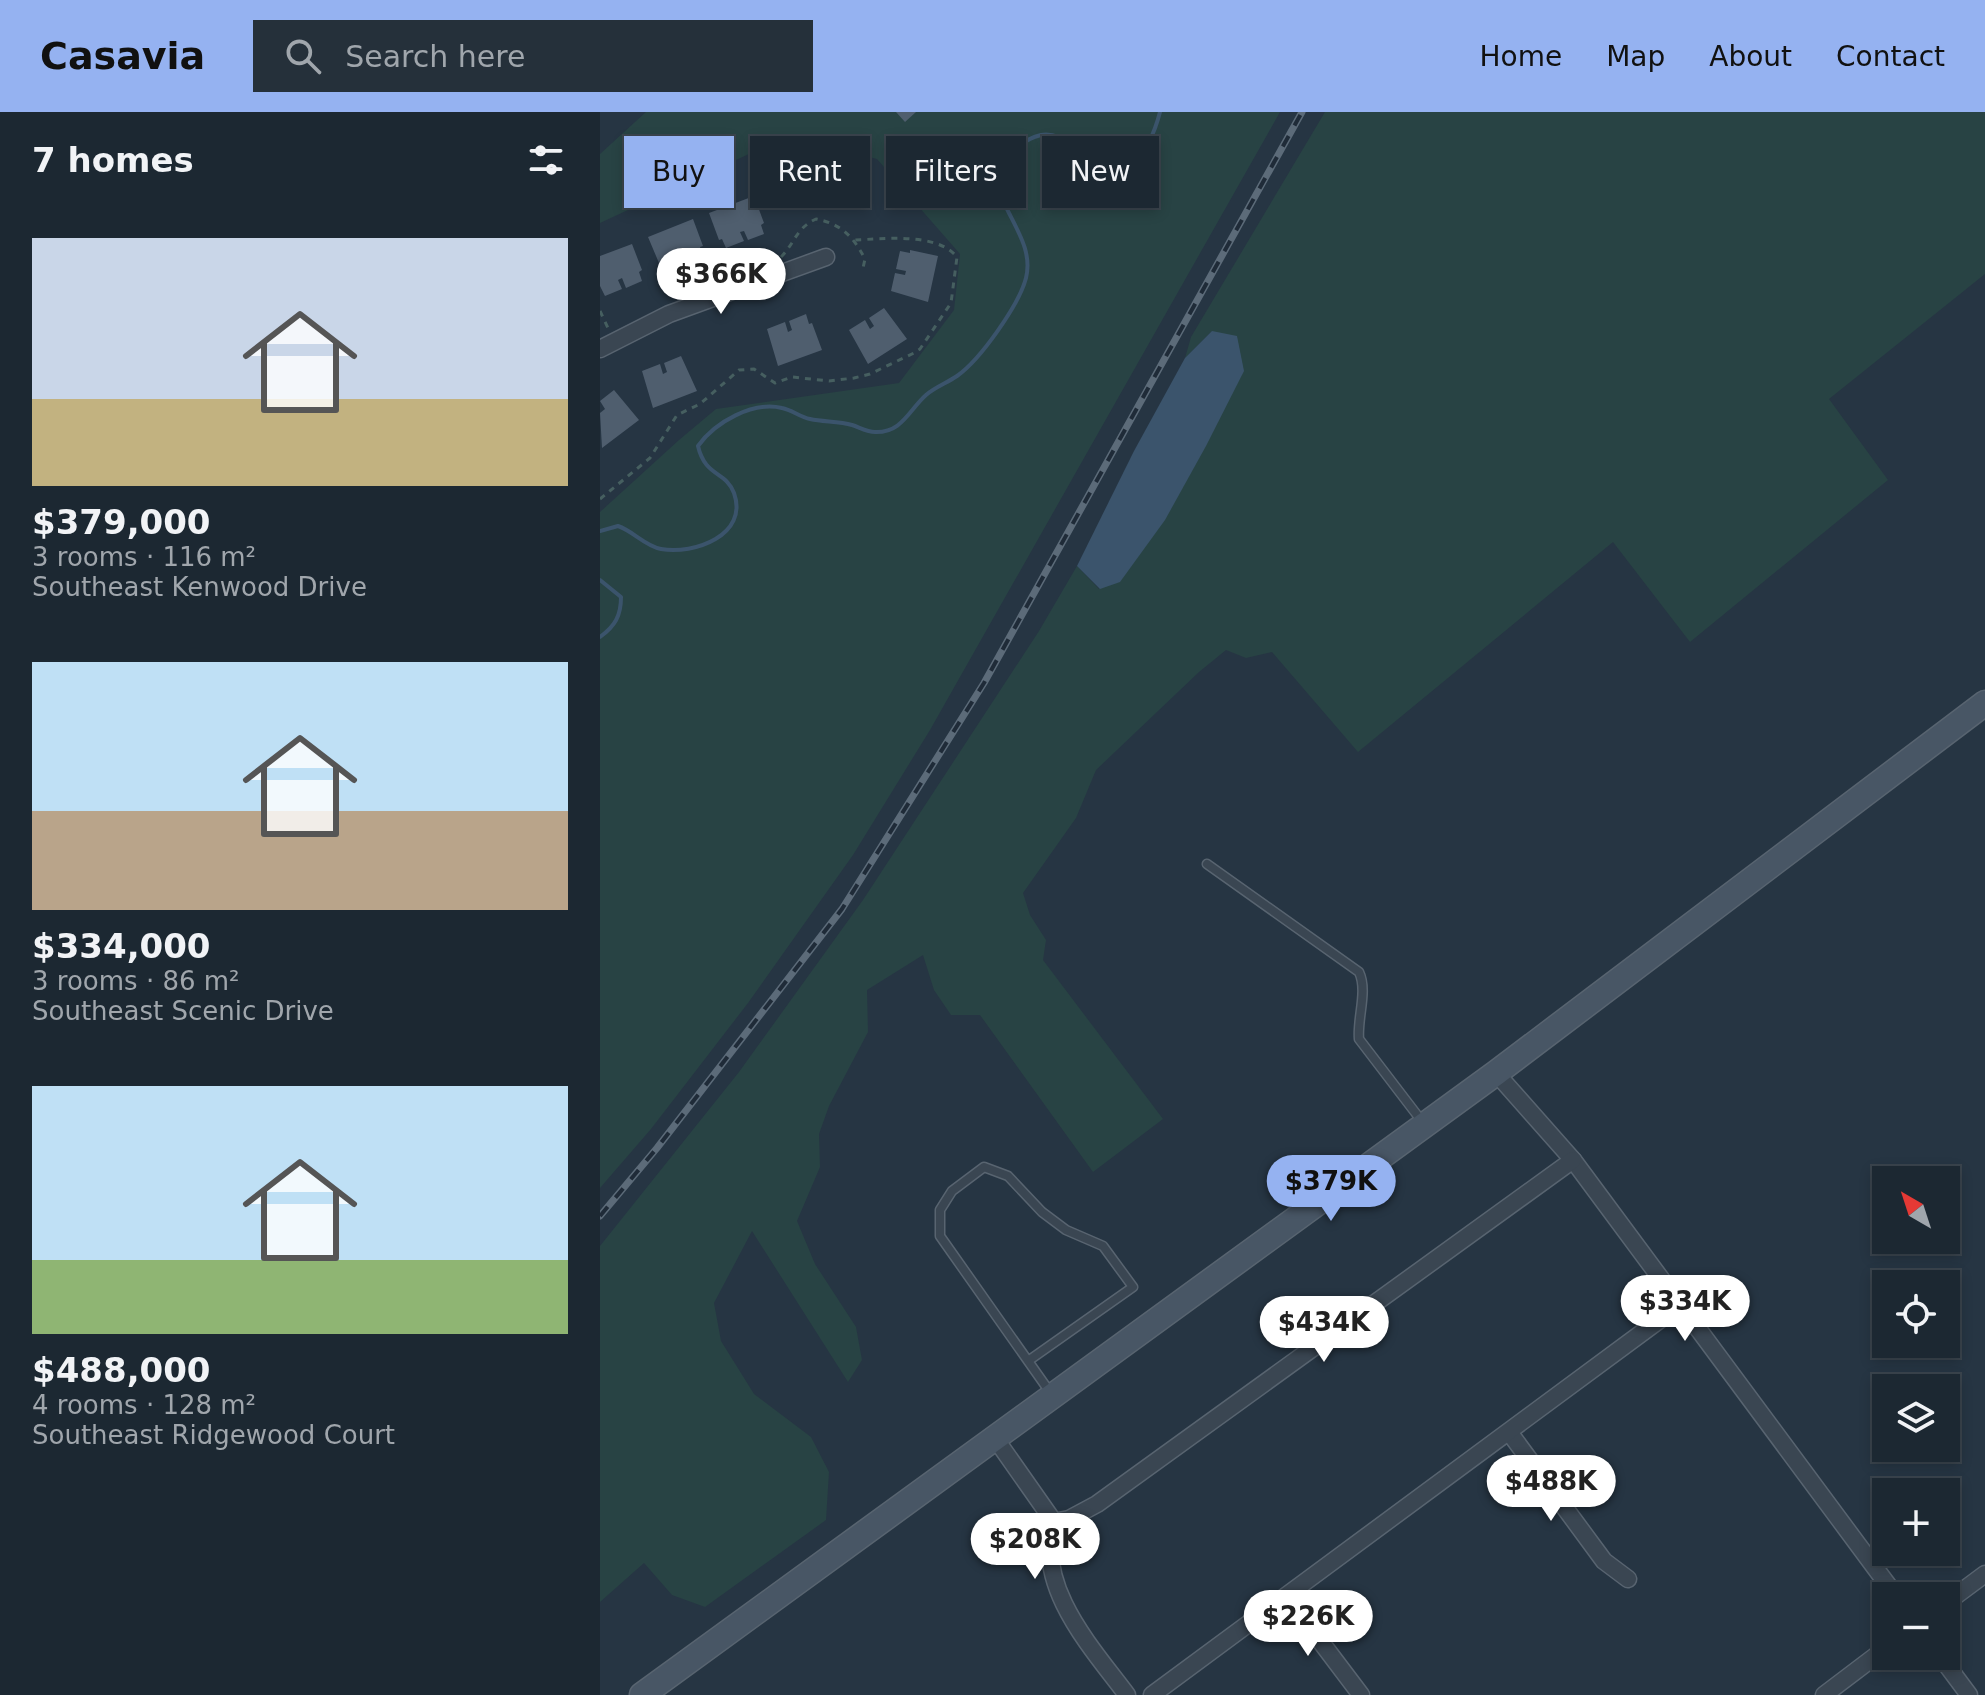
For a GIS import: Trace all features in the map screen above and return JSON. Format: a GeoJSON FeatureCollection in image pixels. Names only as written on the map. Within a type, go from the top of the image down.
{"type":"FeatureCollection","features":[{"type":"Feature","properties":{"kind":"main road"},"geometry":{"type":"LineString","coordinates":[[642,1695],[1496,1073],[1985,703]]}},
{"type":"Feature","properties":{"kind":"street"},"geometry":{"type":"LineString","coordinates":[[600,349],[669,314],[826,257]]}},
{"type":"Feature","properties":{"kind":"street"},"geometry":{"type":"LineString","coordinates":[[1496,1073],[1573,1160],[1886,1582]]}},
{"type":"Feature","properties":{"kind":"street"},"geometry":{"type":"LineString","coordinates":[[1054,1522],[1069,1519],[1097,1504],[1573,1160]]}},
{"type":"Feature","properties":{"kind":"street"},"geometry":{"type":"LineString","coordinates":[[1152,1695],[1681,1304]]}},
{"type":"Feature","properties":{"kind":"street"},"geometry":{"type":"LineString","coordinates":[[1509,1432],[1604,1561],[1628,1579]]}},
{"type":"Feature","properties":{"kind":"street"},"geometry":{"type":"LineString","coordinates":[[995,1438],[1054,1522]]}},
{"type":"Feature","properties":{"kind":"street"},"geometry":{"type":"LineString","coordinates":[[1054,1522],[1048,1540],[1052,1568],[1064,1606],[1127,1695]]}},
{"type":"Feature","properties":{"kind":"street"},"geometry":{"type":"LineString","coordinates":[[1960,1593],[1985,1574]]}},
{"type":"Feature","properties":{"kind":"street"},"geometry":{"type":"LineString","coordinates":[[1287,1597],[1361,1695]]}},
{"type":"Feature","properties":{"kind":"street"},"geometry":{"type":"LineString","coordinates":[[1824,1695],[1872,1659]]}},
{"type":"Feature","properties":{"kind":"street"},"geometry":{"type":"LineString","coordinates":[[1950,1670],[1969,1695]]}},
{"type":"Feature","properties":{"kind":"lane"},"geometry":{"type":"LineString","coordinates":[[1207,864],[1359,972],[1362,984],[1357,1027],[1359,1039],[1425,1125]]}},
{"type":"Feature","properties":{"kind":"lane"},"geometry":{"type":"LineString","coordinates":[[1028,1361],[1133,1287],[1103,1246],[1066,1230],[1042,1212],[1008,1176],[984,1167],[952,1191],[946,1200],[940,1210],[940,1236],[1052,1396]]}},
{"type":"Feature","properties":{"kind":"path"},"geometry":{"type":"LineString","coordinates":[[600,499],[650,458],[677,415],[700,404],[739,370],[754,369],[775,383],[792,377],[829,381],[870,374],[920,349],[951,303],[957,257],[943,247],[909,238],[855,240]]}},
{"type":"Feature","properties":{"kind":"path"},"geometry":{"type":"LineString","coordinates":[[600,311],[608,328]]}},
{"type":"Feature","properties":{"kind":"green space"},"geometry":{"type":"Polygon","coordinates":[[[646,112],[1280,112],[930,730],[853,855],[748,1003],[651,1129],[600,1188],[600,512],[716,409],[899,383],[954,310],[960,254],[920,208],[1026,208],[1026,136],[886,136],[886,169],[877,159],[870,157],[870,136],[750,136],[750,154],[734,161],[734,136],[624,136],[624,208],[632,208],[600,223],[600,154],[646,112]]]}},
{"type":"Feature","properties":{"kind":"green space"},"geometry":{"type":"Polygon","coordinates":[[[1325,112],[1985,112],[1985,274],[1829,399],[1888,480],[1690,642],[1613,542],[1358,752],[1272,652],[1246,658],[1226,650],[1096,770],[1076,818],[1023,893],[1030,915],[1046,940],[1043,960],[1163,1119],[1093,1172],[980,1015],[951,1015],[934,990],[923,955],[867,990],[868,1032],[829,1106],[819,1134],[820,1167],[797,1221],[815,1264],[856,1327],[862,1360],[848,1382],[752,1231],[714,1303],[721,1341],[754,1394],[811,1437],[829,1472],[826,1520],[705,1607],[672,1595],[644,1563],[600,1602],[600,1246],[739,1072],[863,900],[1039,631],[1077,566],[1099,589],[1212,331],[1185,358],[1191,337],[1325,112]]]}},
{"type":"Feature","properties":{"kind":"water"},"geometry":{"type":"Polygon","coordinates":[[[1212,331],[1237,336],[1244,371],[1165,520],[1120,582],[1100,589],[1077,566],[1134,451],[1185,358],[1212,331]]]}},
{"type":"Feature","properties":{"kind":"building"},"geometry":{"type":"Polygon","coordinates":[[[896,112],[916,112],[905,122],[896,112]]]}},
{"type":"Feature","properties":{"kind":"building"},"geometry":{"type":"Polygon","coordinates":[[[750,198],[750,208],[758,208],[764,234],[748,240],[744,231],[740,232],[744,241],[726,248],[722,239],[719,240],[709,213],[734,208],[734,204],[750,198]]]}},
{"type":"Feature","properties":{"kind":"building"},"geometry":{"type":"Polygon","coordinates":[[[693,219],[703,246],[700,247],[703,256],[687,263],[683,253],[679,255],[683,264],[666,271],[662,262],[659,263],[648,237],[693,219]]]}},
{"type":"Feature","properties":{"kind":"building"},"geometry":{"type":"Polygon","coordinates":[[[632,244],[642,270],[639,272],[642,281],[626,288],[622,278],[618,280],[622,289],[605,296],[600,286],[600,256],[632,244]]]}},
{"type":"Feature","properties":{"kind":"building"},"geometry":{"type":"Polygon","coordinates":[[[910,250],[938,256],[928,302],[891,291],[895,273],[905,275],[906,271],[896,269],[900,251],[910,253],[910,250]]]}},
{"type":"Feature","properties":{"kind":"building"},"geometry":{"type":"Polygon","coordinates":[[[884,308],[907,339],[868,364],[849,330],[865,320],[870,329],[874,326],[869,318],[884,308]]]}},
{"type":"Feature","properties":{"kind":"building"},"geometry":{"type":"Polygon","coordinates":[[[806,314],[822,350],[778,366],[767,329],[785,322],[788,332],[792,330],[789,321],[806,314]]]}},
{"type":"Feature","properties":{"kind":"building"},"geometry":{"type":"Polygon","coordinates":[[[681,356],[697,391],[653,408],[642,371],[660,364],[663,374],[667,372],[664,363],[681,356]]]}},
{"type":"Feature","properties":{"kind":"building"},"geometry":{"type":"Polygon","coordinates":[[[614,390],[639,420],[602,448],[600,413],[605,409],[600,401],[614,390]]]}},
{"type":"Feature","properties":{"kind":"waterway"},"geometry":{"type":"LineString","coordinates":[[600,531],[618,526],[655,547],[674,550],[703,545],[726,531],[734,520],[737,508],[734,493],[726,481],[705,463],[698,446],[714,429],[747,411],[782,408],[806,418],[847,424],[872,432],[899,425],[926,395],[957,376],[976,358],[1007,317],[1022,289],[1028,263],[1020,236],[1002,197],[997,169],[1022,144],[1041,135],[1060,138],[1102,161],[1126,162],[1144,150],[1160,112]]}},
{"type":"Feature","properties":{"kind":"waterway"},"geometry":{"type":"LineString","coordinates":[[600,580],[621,597],[616,620],[600,637]]}},
{"type":"Feature","properties":{"kind":"railway"},"geometry":{"type":"LineString","coordinates":[[600,1216],[657,1148],[842,909],[984,683],[1302,112]]}}]}
